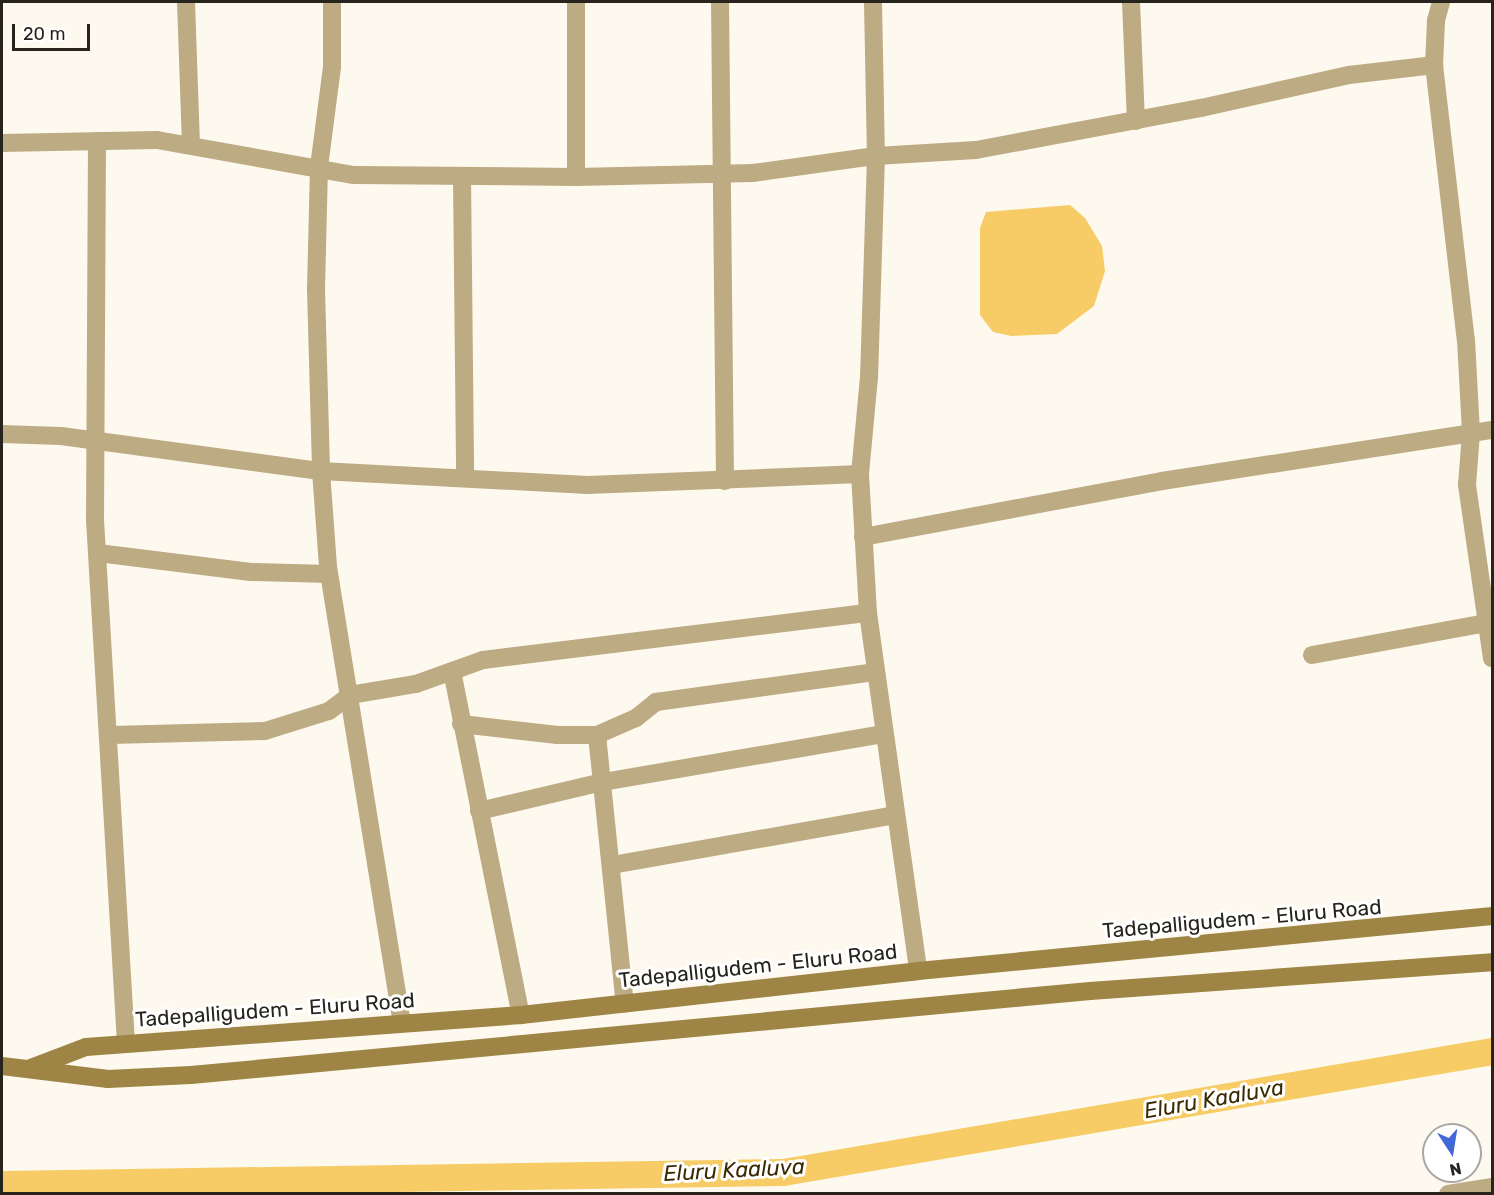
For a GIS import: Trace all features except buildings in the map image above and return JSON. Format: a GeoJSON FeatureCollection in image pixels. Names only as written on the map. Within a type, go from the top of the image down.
{"type":"FeatureCollection","features":[{"type":"Feature","properties":{"kind":"main road","name":"Tadepalligudem - Eluru Road"},"geometry":{"type":"LineString","coordinates":[[31,1068],[86,1047],[521,1015],[918,971],[1492,916]]}},
{"type":"Feature","properties":{"kind":"main road","name":"Tadepalligudem - Eluru Road"},"geometry":{"type":"LineString","coordinates":[[3,1065],[108,1079],[191,1076],[1090,992],[1492,962]]}},
{"type":"Feature","properties":{"kind":"street"},"geometry":{"type":"LineString","coordinates":[[186,2],[191,145]]}},
{"type":"Feature","properties":{"kind":"street"},"geometry":{"type":"LineString","coordinates":[[332,2],[333,67],[319,167],[316,290],[321,471],[329,574],[402,1023]]}},
{"type":"Feature","properties":{"kind":"street"},"geometry":{"type":"LineString","coordinates":[[576,2],[576,177]]}},
{"type":"Feature","properties":{"kind":"street"},"geometry":{"type":"LineString","coordinates":[[720,2],[725,481]]}},
{"type":"Feature","properties":{"kind":"street"},"geometry":{"type":"LineString","coordinates":[[873,2],[876,156],[869,377],[860,474],[868,613],[918,971]]}},
{"type":"Feature","properties":{"kind":"street"},"geometry":{"type":"LineString","coordinates":[[1131,2],[1136,121]]}},
{"type":"Feature","properties":{"kind":"street"},"geometry":{"type":"LineString","coordinates":[[1441,2],[1436,21],[1434,65],[1463,317],[1471,433],[1467,484],[1492,658]]}},
{"type":"Feature","properties":{"kind":"street"},"geometry":{"type":"LineString","coordinates":[[2,143],[157,140],[354,175],[576,177],[720,172],[753,174],[876,156],[976,150],[1136,121],[1349,75],[1434,65]]}},
{"type":"Feature","properties":{"kind":"street"},"geometry":{"type":"LineString","coordinates":[[97,141],[94,440],[98,553],[111,735],[126,1043]]}},
{"type":"Feature","properties":{"kind":"street"},"geometry":{"type":"LineString","coordinates":[[462,176],[465,477]]}},
{"type":"Feature","properties":{"kind":"street"},"geometry":{"type":"LineString","coordinates":[[864,537],[1162,481],[1492,430]]}},
{"type":"Feature","properties":{"kind":"street"},"geometry":{"type":"LineString","coordinates":[[2,434],[94,440],[321,471],[588,485],[860,474]]}},
{"type":"Feature","properties":{"kind":"street"},"geometry":{"type":"LineString","coordinates":[[98,553],[251,572],[329,574]]}},
{"type":"Feature","properties":{"kind":"street"},"geometry":{"type":"LineString","coordinates":[[111,735],[265,731],[329,711],[350,695],[416,684],[483,660],[868,613]]}},
{"type":"Feature","properties":{"kind":"street"},"geometry":{"type":"LineString","coordinates":[[1312,655],[1487,623]]}},
{"type":"Feature","properties":{"kind":"street"},"geometry":{"type":"LineString","coordinates":[[452,670],[521,1015]]}},
{"type":"Feature","properties":{"kind":"street"},"geometry":{"type":"LineString","coordinates":[[461,724],[557,735],[597,735],[636,718],[656,702],[876,672]]}},
{"type":"Feature","properties":{"kind":"street"},"geometry":{"type":"LineString","coordinates":[[479,811],[603,782],[884,734]]}},
{"type":"Feature","properties":{"kind":"street"},"geometry":{"type":"LineString","coordinates":[[597,735],[625,1004]]}},
{"type":"Feature","properties":{"kind":"street"},"geometry":{"type":"LineString","coordinates":[[612,865],[895,815]]}},
{"type":"Feature","properties":{"kind":"street"},"geometry":{"type":"LineString","coordinates":[[1448,1194],[1492,1187]]}},
{"type":"Feature","properties":{"kind":"shaded area"},"geometry":{"type":"Polygon","coordinates":[[[1070,205],[1085,218],[1102,246],[1105,271],[1094,306],[1057,334],[1011,336],[993,332],[980,315],[980,228],[986,212],[1070,205]]]}},
{"type":"Feature","properties":{"kind":"waterway","name":"Eluru Kaaluva"},"geometry":{"type":"LineString","coordinates":[[2,1184],[783,1172],[1492,1051]]}}]}
